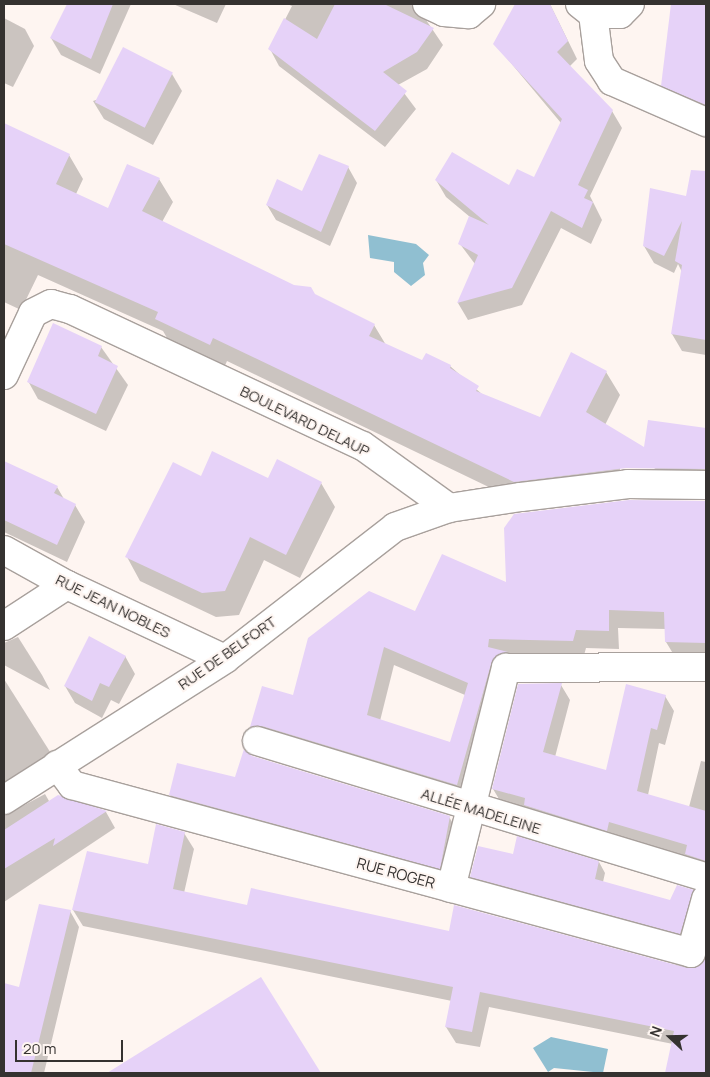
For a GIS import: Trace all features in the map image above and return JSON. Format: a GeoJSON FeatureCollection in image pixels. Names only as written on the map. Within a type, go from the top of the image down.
{"type":"FeatureCollection","features":[{"type":"Feature","properties":{"kind":"street"},"geometry":{"type":"LineString","coordinates":[[427,4],[444,12],[469,14],[481,4]]}},
{"type":"Feature","properties":{"kind":"street"},"geometry":{"type":"LineString","coordinates":[[630,4],[620,14],[587,9],[600,61],[612,81],[706,122]]}},
{"type":"Feature","properties":{"kind":"street","name":"BOULEVARD DELAUP"},"geometry":{"type":"LineString","coordinates":[[4,375],[33,313],[51,304],[70,309],[363,446],[448,508]]}},
{"type":"Feature","properties":{"kind":"street"},"geometry":{"type":"LineString","coordinates":[[448,508],[628,484],[706,485]]}},
{"type":"Feature","properties":{"kind":"street","name":"RUE DE BELFORT"},"geometry":{"type":"LineString","coordinates":[[4,800],[225,659],[395,526],[448,508]]}},
{"type":"Feature","properties":{"kind":"street","name":"RUE JEAN NOBLES"},"geometry":{"type":"LineString","coordinates":[[4,550],[67,586],[225,659]]}},
{"type":"Feature","properties":{"kind":"street"},"geometry":{"type":"LineString","coordinates":[[4,626],[67,586]]}},
{"type":"Feature","properties":{"kind":"street"},"geometry":{"type":"LineString","coordinates":[[451,888],[506,668],[706,667]]}},
{"type":"Feature","properties":{"kind":"street","name":"ALLÉE MADELEINE"},"geometry":{"type":"LineString","coordinates":[[257,741],[472,808],[706,877]]}},
{"type":"Feature","properties":{"kind":"street","name":"RUE ROGER"},"geometry":{"type":"LineString","coordinates":[[56,766],[72,785],[691,953],[706,899]]}},
{"type":"Feature","properties":{"kind":"water"},"geometry":{"type":"Polygon","coordinates":[[[368,235],[416,244],[429,255],[423,263],[425,275],[411,286],[394,272],[394,262],[370,258],[368,235]]]}},
{"type":"Feature","properties":{"kind":"water"},"geometry":{"type":"Polygon","coordinates":[[[551,1037],[608,1049],[603,1073],[554,1068],[548,1072],[533,1048],[551,1037]]]}},
{"type":"Feature","properties":{"kind":"building"},"geometry":{"type":"Polygon","coordinates":[[[67,4],[113,4],[91,59],[50,38],[67,4]]]}},
{"type":"Feature","properties":{"kind":"building"},"geometry":{"type":"Polygon","coordinates":[[[335,4],[384,4],[434,28],[417,52],[383,72],[407,91],[375,131],[268,49],[284,18],[317,39],[335,4]]]}},
{"type":"Feature","properties":{"kind":"building"},"geometry":{"type":"Polygon","coordinates":[[[515,4],[550,4],[568,41],[557,52],[613,110],[578,185],[588,190],[584,198],[593,202],[582,228],[551,211],[512,288],[457,303],[478,255],[458,244],[469,216],[489,225],[435,180],[452,152],[509,185],[517,169],[534,177],[562,119],[493,44],[515,4]]]}},
{"type":"Feature","properties":{"kind":"building"},"geometry":{"type":"Polygon","coordinates":[[[671,4],[706,4],[706,105],[661,86],[671,4]]]}},
{"type":"Feature","properties":{"kind":"building"},"geometry":{"type":"Polygon","coordinates":[[[123,47],[173,72],[145,128],[95,102],[123,47]]]}},
{"type":"Feature","properties":{"kind":"building"},"geometry":{"type":"Polygon","coordinates":[[[4,123],[70,154],[56,184],[108,208],[127,164],[160,178],[142,211],[294,285],[311,287],[315,294],[375,324],[369,336],[422,360],[426,353],[451,365],[450,368],[479,386],[476,391],[540,417],[571,352],[607,371],[586,412],[644,447],[648,420],[706,428],[706,469],[626,468],[514,482],[213,338],[210,345],[155,319],[158,312],[4,244],[4,123]]]}},
{"type":"Feature","properties":{"kind":"building"},"geometry":{"type":"Polygon","coordinates":[[[319,154],[349,166],[321,232],[266,205],[277,179],[302,191],[319,154]]]}},
{"type":"Feature","properties":{"kind":"building"},"geometry":{"type":"Polygon","coordinates":[[[691,170],[706,171],[706,340],[671,334],[682,265],[675,261],[682,221],[664,256],[643,246],[650,188],[686,196],[691,170]]]}},
{"type":"Feature","properties":{"kind":"building"},"geometry":{"type":"Polygon","coordinates":[[[53,323],[102,346],[98,356],[118,366],[96,414],[27,382],[53,323]]]}},
{"type":"Feature","properties":{"kind":"building"},"geometry":{"type":"Polygon","coordinates":[[[212,451],[268,478],[277,459],[322,482],[286,555],[250,537],[225,591],[202,593],[125,557],[173,462],[201,476],[212,451]]]}},
{"type":"Feature","properties":{"kind":"building"},"geometry":{"type":"Polygon","coordinates":[[[4,461],[58,486],[54,493],[76,504],[57,545],[4,520],[4,461]]]}},
{"type":"Feature","properties":{"kind":"building"},"geometry":{"type":"Polygon","coordinates":[[[629,500],[706,501],[706,643],[665,642],[664,612],[609,610],[609,631],[576,630],[573,641],[489,639],[488,647],[508,652],[499,654],[491,664],[457,785],[262,726],[250,727],[262,686],[293,695],[308,638],[369,591],[415,611],[442,554],[506,582],[504,528],[514,514],[629,500]],[[384,647],[367,715],[450,742],[468,683],[384,647]]]}},
{"type":"Feature","properties":{"kind":"building"},"geometry":{"type":"Polygon","coordinates":[[[89,636],[126,656],[109,687],[100,683],[92,701],[64,686],[89,636]]]}},
{"type":"Feature","properties":{"kind":"building"},"geometry":{"type":"Polygon","coordinates":[[[562,683],[543,752],[606,770],[626,684],[666,695],[657,730],[651,728],[637,791],[706,811],[706,861],[685,854],[687,845],[609,822],[607,831],[524,805],[525,798],[492,789],[518,684],[562,683]]]}},
{"type":"Feature","properties":{"kind":"building"},"geometry":{"type":"Polygon","coordinates":[[[244,749],[252,756],[450,816],[440,869],[169,795],[177,763],[235,777],[244,749]]]}},
{"type":"Feature","properties":{"kind":"building"},"geometry":{"type":"Polygon","coordinates":[[[58,795],[107,811],[53,846],[55,838],[4,869],[4,830],[58,795]]]}},
{"type":"Feature","properties":{"kind":"building"},"geometry":{"type":"Polygon","coordinates":[[[156,824],[185,832],[173,889],[247,905],[251,888],[449,931],[454,905],[687,968],[702,964],[706,956],[706,1073],[665,1073],[674,1031],[480,992],[472,1032],[445,1027],[453,987],[72,910],[87,851],[148,864],[156,824]]]}},
{"type":"Feature","properties":{"kind":"building"},"geometry":{"type":"Polygon","coordinates":[[[517,836],[599,861],[595,879],[670,900],[677,885],[694,890],[680,934],[470,877],[478,846],[513,854],[517,836]]]}},
{"type":"Feature","properties":{"kind":"building"},"geometry":{"type":"Polygon","coordinates":[[[39,904],[71,910],[31,1073],[4,1073],[4,983],[19,987],[39,904]]]}},
{"type":"Feature","properties":{"kind":"building"},"geometry":{"type":"Polygon","coordinates":[[[261,977],[321,1073],[107,1073],[261,977]]]}}]}
